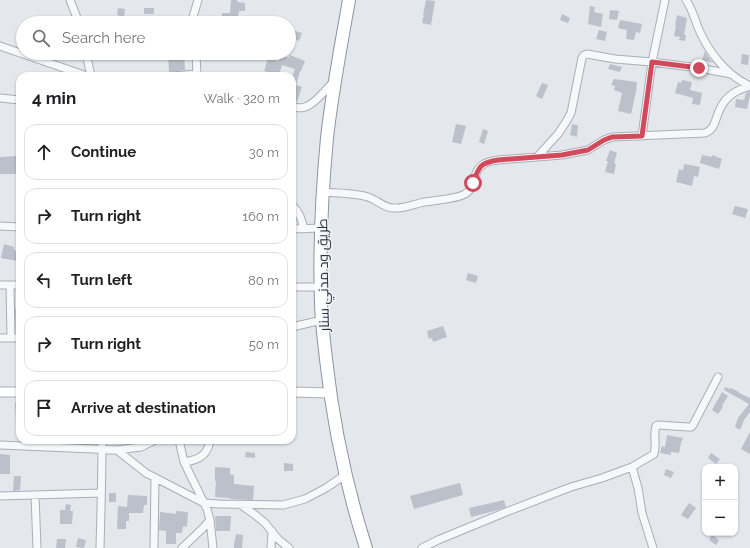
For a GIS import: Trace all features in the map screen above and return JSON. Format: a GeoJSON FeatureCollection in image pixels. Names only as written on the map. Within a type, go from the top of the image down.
{"type":"FeatureCollection","features":[{"type":"Feature","properties":{"kind":"highway","name":"طريق ود مدني سنار"},"geometry":{"type":"LineString","coordinates":[[349,0],[328,136],[323,192],[321,228],[322,320],[329,393],[337,436],[345,475],[366,548]]}},
{"type":"Feature","properties":{"kind":"street"},"geometry":{"type":"LineString","coordinates":[[70,0],[76,16]]}},
{"type":"Feature","properties":{"kind":"street"},"geometry":{"type":"LineString","coordinates":[[193,16],[198,0]]}},
{"type":"Feature","properties":{"kind":"street"},"geometry":{"type":"LineString","coordinates":[[642,136],[652,62],[665,0]]}},
{"type":"Feature","properties":{"kind":"street"},"geometry":{"type":"LineString","coordinates":[[686,0],[703,39],[716,57],[731,74],[750,86]]}},
{"type":"Feature","properties":{"kind":"street"},"geometry":{"type":"LineString","coordinates":[[0,46],[16,52]]}},
{"type":"Feature","properties":{"kind":"street"},"geometry":{"type":"LineString","coordinates":[[537,157],[558,134],[566,122],[570,113],[582,58],[584,55],[587,54],[652,62],[731,74]]}},
{"type":"Feature","properties":{"kind":"street"},"geometry":{"type":"LineString","coordinates":[[41,60],[75,72]]}},
{"type":"Feature","properties":{"kind":"street"},"geometry":{"type":"LineString","coordinates":[[87,60],[89,72]]}},
{"type":"Feature","properties":{"kind":"street"},"geometry":{"type":"LineString","coordinates":[[196,60],[197,72]]}},
{"type":"Feature","properties":{"kind":"street"},"geometry":{"type":"LineString","coordinates":[[296,107],[307,107],[336,79]]}},
{"type":"Feature","properties":{"kind":"street"},"geometry":{"type":"LineString","coordinates":[[323,192],[369,197],[387,207],[393,208],[401,208],[459,197],[466,194],[470,190],[477,170],[482,164],[488,161],[562,155],[588,150],[612,137],[706,133],[713,127],[719,109],[725,100],[732,93],[750,86]]}},
{"type":"Feature","properties":{"kind":"street"},"geometry":{"type":"LineString","coordinates":[[0,98],[16,100]]}},
{"type":"Feature","properties":{"kind":"street"},"geometry":{"type":"LineString","coordinates":[[296,209],[301,217],[304,229]]}},
{"type":"Feature","properties":{"kind":"street"},"geometry":{"type":"LineString","coordinates":[[0,226],[16,227]]}},
{"type":"Feature","properties":{"kind":"street"},"geometry":{"type":"LineString","coordinates":[[296,229],[321,228]]}},
{"type":"Feature","properties":{"kind":"street"},"geometry":{"type":"LineString","coordinates":[[0,285],[16,285]]}},
{"type":"Feature","properties":{"kind":"street"},"geometry":{"type":"LineString","coordinates":[[10,285],[11,338]]}},
{"type":"Feature","properties":{"kind":"street"},"geometry":{"type":"LineString","coordinates":[[296,287],[321,287]]}},
{"type":"Feature","properties":{"kind":"street"},"geometry":{"type":"LineString","coordinates":[[296,326],[322,320]]}},
{"type":"Feature","properties":{"kind":"street"},"geometry":{"type":"LineString","coordinates":[[0,338],[16,338]]}},
{"type":"Feature","properties":{"kind":"street"},"geometry":{"type":"LineString","coordinates":[[422,548],[506,512],[571,488],[632,468],[654,454],[656,426],[691,427],[693,425],[718,377]]}},
{"type":"Feature","properties":{"kind":"street"},"geometry":{"type":"LineString","coordinates":[[0,392],[16,392]]}},
{"type":"Feature","properties":{"kind":"street"},"geometry":{"type":"LineString","coordinates":[[296,392],[329,393]]}},
{"type":"Feature","properties":{"kind":"street"},"geometry":{"type":"LineString","coordinates":[[0,445],[16,444]]}},
{"type":"Feature","properties":{"kind":"street"},"geometry":{"type":"LineString","coordinates":[[44,444],[117,450],[141,447],[147,444]]}},
{"type":"Feature","properties":{"kind":"street"},"geometry":{"type":"LineString","coordinates":[[100,548],[102,444]]}},
{"type":"Feature","properties":{"kind":"street"},"geometry":{"type":"LineString","coordinates":[[180,444],[184,462],[204,502],[210,520],[213,548]]}},
{"type":"Feature","properties":{"kind":"street"},"geometry":{"type":"LineString","coordinates":[[184,462],[194,461],[203,456],[210,444]]}},
{"type":"Feature","properties":{"kind":"street"},"geometry":{"type":"LineString","coordinates":[[117,450],[146,473],[155,478],[204,502],[220,504],[283,505],[305,499],[326,488],[345,475]]}},
{"type":"Feature","properties":{"kind":"street"},"geometry":{"type":"LineString","coordinates":[[632,468],[638,488],[642,513],[654,548]]}},
{"type":"Feature","properties":{"kind":"street"},"geometry":{"type":"LineString","coordinates":[[154,548],[155,478]]}},
{"type":"Feature","properties":{"kind":"street"},"geometry":{"type":"LineString","coordinates":[[0,496],[101,493]]}},
{"type":"Feature","properties":{"kind":"street"},"geometry":{"type":"LineString","coordinates":[[36,495],[37,548]]}},
{"type":"Feature","properties":{"kind":"street"},"geometry":{"type":"LineString","coordinates":[[241,505],[254,514],[272,531],[278,539],[289,548]]}},
{"type":"Feature","properties":{"kind":"street"},"geometry":{"type":"LineString","coordinates":[[182,548],[210,520]]}},
{"type":"Feature","properties":{"kind":"street"},"geometry":{"type":"LineString","coordinates":[[272,531],[272,548]]}},
{"type":"Feature","properties":{"kind":"building"},"geometry":{"type":"Polygon","coordinates":[[[231,0],[237,0],[237,2],[245,3],[245,11],[239,11],[238,16],[222,16],[222,13],[230,13],[231,0]]]}},
{"type":"Feature","properties":{"kind":"building"},"geometry":{"type":"Polygon","coordinates":[[[426,0],[435,1],[431,25],[422,23],[426,0]]]}},
{"type":"Feature","properties":{"kind":"building"},"geometry":{"type":"Polygon","coordinates":[[[590,6],[595,7],[594,12],[603,14],[601,27],[588,24],[590,6]]]}},
{"type":"Feature","properties":{"kind":"building"},"geometry":{"type":"Polygon","coordinates":[[[118,8],[125,9],[124,16],[117,15],[118,8]]]}},
{"type":"Feature","properties":{"kind":"building"},"geometry":{"type":"Polygon","coordinates":[[[144,8],[154,8],[154,14],[144,14],[144,8]]]}},
{"type":"Feature","properties":{"kind":"building"},"geometry":{"type":"Polygon","coordinates":[[[610,10],[619,11],[617,20],[609,19],[610,10]]]}},
{"type":"Feature","properties":{"kind":"building"},"geometry":{"type":"Polygon","coordinates":[[[562,14],[570,18],[568,23],[560,20],[562,14]]]}},
{"type":"Feature","properties":{"kind":"building"},"geometry":{"type":"Polygon","coordinates":[[[677,15],[687,18],[684,35],[686,35],[685,41],[679,40],[680,37],[674,36],[677,15]]]}},
{"type":"Feature","properties":{"kind":"building"},"geometry":{"type":"Polygon","coordinates":[[[620,20],[642,24],[640,33],[636,32],[634,40],[626,39],[627,30],[618,28],[620,20]]]}},
{"type":"Feature","properties":{"kind":"building"},"geometry":{"type":"Polygon","coordinates":[[[599,30],[607,32],[605,41],[596,39],[599,30]]]}},
{"type":"Feature","properties":{"kind":"building"},"geometry":{"type":"Polygon","coordinates":[[[296,31],[302,33],[299,41],[296,40],[296,31]]]}},
{"type":"Feature","properties":{"kind":"building"},"geometry":{"type":"Polygon","coordinates":[[[705,51],[710,59],[714,63],[702,60],[705,51]]]}},
{"type":"Feature","properties":{"kind":"building"},"geometry":{"type":"Polygon","coordinates":[[[742,54],[749,55],[748,65],[741,64],[742,54]]]}},
{"type":"Feature","properties":{"kind":"building"},"geometry":{"type":"Polygon","coordinates":[[[296,57],[305,61],[296,85],[295,69],[282,65],[280,72],[264,71],[267,60],[296,60],[296,57]]]}},
{"type":"Feature","properties":{"kind":"building"},"geometry":{"type":"Polygon","coordinates":[[[168,60],[184,60],[185,70],[169,72],[168,60]]]}},
{"type":"Feature","properties":{"kind":"building"},"geometry":{"type":"Polygon","coordinates":[[[610,64],[622,67],[620,72],[608,69],[610,64]]]}},
{"type":"Feature","properties":{"kind":"building"},"geometry":{"type":"Polygon","coordinates":[[[614,79],[637,82],[631,114],[618,111],[622,93],[614,90],[615,86],[611,85],[614,79]]]}},
{"type":"Feature","properties":{"kind":"building"},"geometry":{"type":"Polygon","coordinates":[[[682,80],[692,82],[690,90],[702,93],[700,105],[692,104],[693,98],[675,93],[678,82],[681,83],[682,80]]]}},
{"type":"Feature","properties":{"kind":"building"},"geometry":{"type":"Polygon","coordinates":[[[542,83],[548,85],[542,99],[536,96],[542,83]]]}},
{"type":"Feature","properties":{"kind":"building"},"geometry":{"type":"Polygon","coordinates":[[[296,85],[302,87],[296,102],[296,85]]]}},
{"type":"Feature","properties":{"kind":"building"},"geometry":{"type":"Polygon","coordinates":[[[750,91],[747,109],[735,107],[736,99],[744,100],[746,93],[750,91]]]}},
{"type":"Feature","properties":{"kind":"building"},"geometry":{"type":"Polygon","coordinates":[[[456,124],[466,126],[461,144],[452,142],[456,124]]]}},
{"type":"Feature","properties":{"kind":"building"},"geometry":{"type":"Polygon","coordinates":[[[572,124],[578,125],[577,137],[570,135],[572,124]]]}},
{"type":"Feature","properties":{"kind":"building"},"geometry":{"type":"Polygon","coordinates":[[[483,129],[488,131],[484,144],[479,142],[483,129]]]}},
{"type":"Feature","properties":{"kind":"building"},"geometry":{"type":"Polygon","coordinates":[[[610,150],[617,153],[614,163],[616,164],[614,174],[605,172],[608,161],[606,161],[610,150]]]}},
{"type":"Feature","properties":{"kind":"building"},"geometry":{"type":"Polygon","coordinates":[[[702,155],[712,157],[712,155],[722,159],[719,169],[700,163],[702,155]]]}},
{"type":"Feature","properties":{"kind":"building"},"geometry":{"type":"Polygon","coordinates":[[[16,156],[16,174],[0,174],[0,157],[16,156]]]}},
{"type":"Feature","properties":{"kind":"building"},"geometry":{"type":"Polygon","coordinates":[[[684,164],[700,167],[698,177],[694,176],[692,186],[676,182],[679,169],[683,170],[684,164]]]}},
{"type":"Feature","properties":{"kind":"building"},"geometry":{"type":"Polygon","coordinates":[[[735,206],[748,209],[745,218],[732,214],[735,206]]]}},
{"type":"Feature","properties":{"kind":"building"},"geometry":{"type":"Polygon","coordinates":[[[4,244],[14,247],[14,250],[16,250],[16,261],[1,258],[4,244]]]}},
{"type":"Feature","properties":{"kind":"building"},"geometry":{"type":"Polygon","coordinates":[[[468,273],[478,276],[476,283],[466,280],[468,273]]]}},
{"type":"Feature","properties":{"kind":"building"},"geometry":{"type":"Polygon","coordinates":[[[15,309],[16,309],[16,333],[15,309]]]}},
{"type":"Feature","properties":{"kind":"building"},"geometry":{"type":"Polygon","coordinates":[[[443,326],[447,337],[433,342],[432,338],[429,339],[427,331],[443,326]]]}},
{"type":"Feature","properties":{"kind":"building"},"geometry":{"type":"Polygon","coordinates":[[[725,387],[731,388],[750,398],[750,412],[744,420],[740,430],[735,427],[738,418],[749,404],[724,390],[725,387]]]}},
{"type":"Feature","properties":{"kind":"building"},"geometry":{"type":"Polygon","coordinates":[[[722,392],[728,396],[718,414],[712,410],[722,392]]]}},
{"type":"Feature","properties":{"kind":"building"},"geometry":{"type":"Polygon","coordinates":[[[750,432],[750,454],[741,449],[750,432]]]}},
{"type":"Feature","properties":{"kind":"building"},"geometry":{"type":"Polygon","coordinates":[[[667,435],[683,438],[679,453],[671,452],[671,455],[660,453],[662,446],[665,447],[667,435]]]}},
{"type":"Feature","properties":{"kind":"building"},"geometry":{"type":"Polygon","coordinates":[[[246,452],[255,453],[255,458],[245,457],[246,452]]]}},
{"type":"Feature","properties":{"kind":"building"},"geometry":{"type":"Polygon","coordinates":[[[711,453],[720,459],[716,464],[708,458],[711,453]]]}},
{"type":"Feature","properties":{"kind":"building"},"geometry":{"type":"Polygon","coordinates":[[[0,454],[10,455],[10,474],[0,474],[0,454]]]}},
{"type":"Feature","properties":{"kind":"building"},"geometry":{"type":"Polygon","coordinates":[[[284,463],[293,464],[293,471],[284,471],[284,463]]]}},
{"type":"Feature","properties":{"kind":"building"},"geometry":{"type":"Polygon","coordinates":[[[215,467],[230,468],[230,474],[234,475],[234,484],[254,486],[253,500],[215,497],[215,467]]]}},
{"type":"Feature","properties":{"kind":"building"},"geometry":{"type":"Polygon","coordinates":[[[666,469],[674,472],[671,478],[664,475],[666,469]]]}},
{"type":"Feature","properties":{"kind":"building"},"geometry":{"type":"Polygon","coordinates":[[[14,476],[21,476],[20,490],[13,491],[14,476]]]}},
{"type":"Feature","properties":{"kind":"building"},"geometry":{"type":"Polygon","coordinates":[[[460,483],[463,495],[414,509],[410,496],[460,483]]]}},
{"type":"Feature","properties":{"kind":"building"},"geometry":{"type":"Polygon","coordinates":[[[109,493],[116,493],[116,502],[109,502],[109,493]]]}},
{"type":"Feature","properties":{"kind":"building"},"geometry":{"type":"Polygon","coordinates":[[[128,495],[147,496],[147,505],[144,505],[143,513],[129,513],[129,521],[126,521],[126,529],[117,529],[118,506],[127,507],[128,495]]]}},
{"type":"Feature","properties":{"kind":"building"},"geometry":{"type":"Polygon","coordinates":[[[504,500],[506,507],[471,517],[469,508],[504,500]]]}},
{"type":"Feature","properties":{"kind":"building"},"geometry":{"type":"Polygon","coordinates":[[[689,503],[696,508],[688,519],[681,515],[689,503]]]}},
{"type":"Feature","properties":{"kind":"building"},"geometry":{"type":"Polygon","coordinates":[[[66,504],[71,505],[70,511],[73,511],[72,524],[60,524],[60,510],[65,510],[66,504]]]}},
{"type":"Feature","properties":{"kind":"building"},"geometry":{"type":"Polygon","coordinates":[[[176,511],[188,512],[187,527],[183,526],[182,533],[176,533],[176,544],[166,544],[166,531],[159,530],[160,512],[176,514],[176,511]]]}},
{"type":"Feature","properties":{"kind":"building"},"geometry":{"type":"Polygon","coordinates":[[[215,516],[231,516],[230,531],[216,531],[215,516]]]}},
{"type":"Feature","properties":{"kind":"building"},"geometry":{"type":"Polygon","coordinates":[[[236,534],[243,535],[242,548],[234,548],[236,534]]]}},
{"type":"Feature","properties":{"kind":"building"},"geometry":{"type":"Polygon","coordinates":[[[711,536],[713,536],[719,540],[716,545],[709,540],[711,536]]]}},
{"type":"Feature","properties":{"kind":"building"},"geometry":{"type":"Polygon","coordinates":[[[78,538],[86,540],[84,548],[76,547],[78,538]]]}},
{"type":"Feature","properties":{"kind":"building"},"geometry":{"type":"Polygon","coordinates":[[[57,539],[66,539],[65,548],[56,548],[57,539]]]}},
{"type":"Feature","properties":{"kind":"route"},"geometry":{"type":"LineString","coordinates":[[473,183],[477,170],[482,164],[488,161],[562,155],[588,150],[612,137],[642,136],[652,62],[699,68]]}}]}
